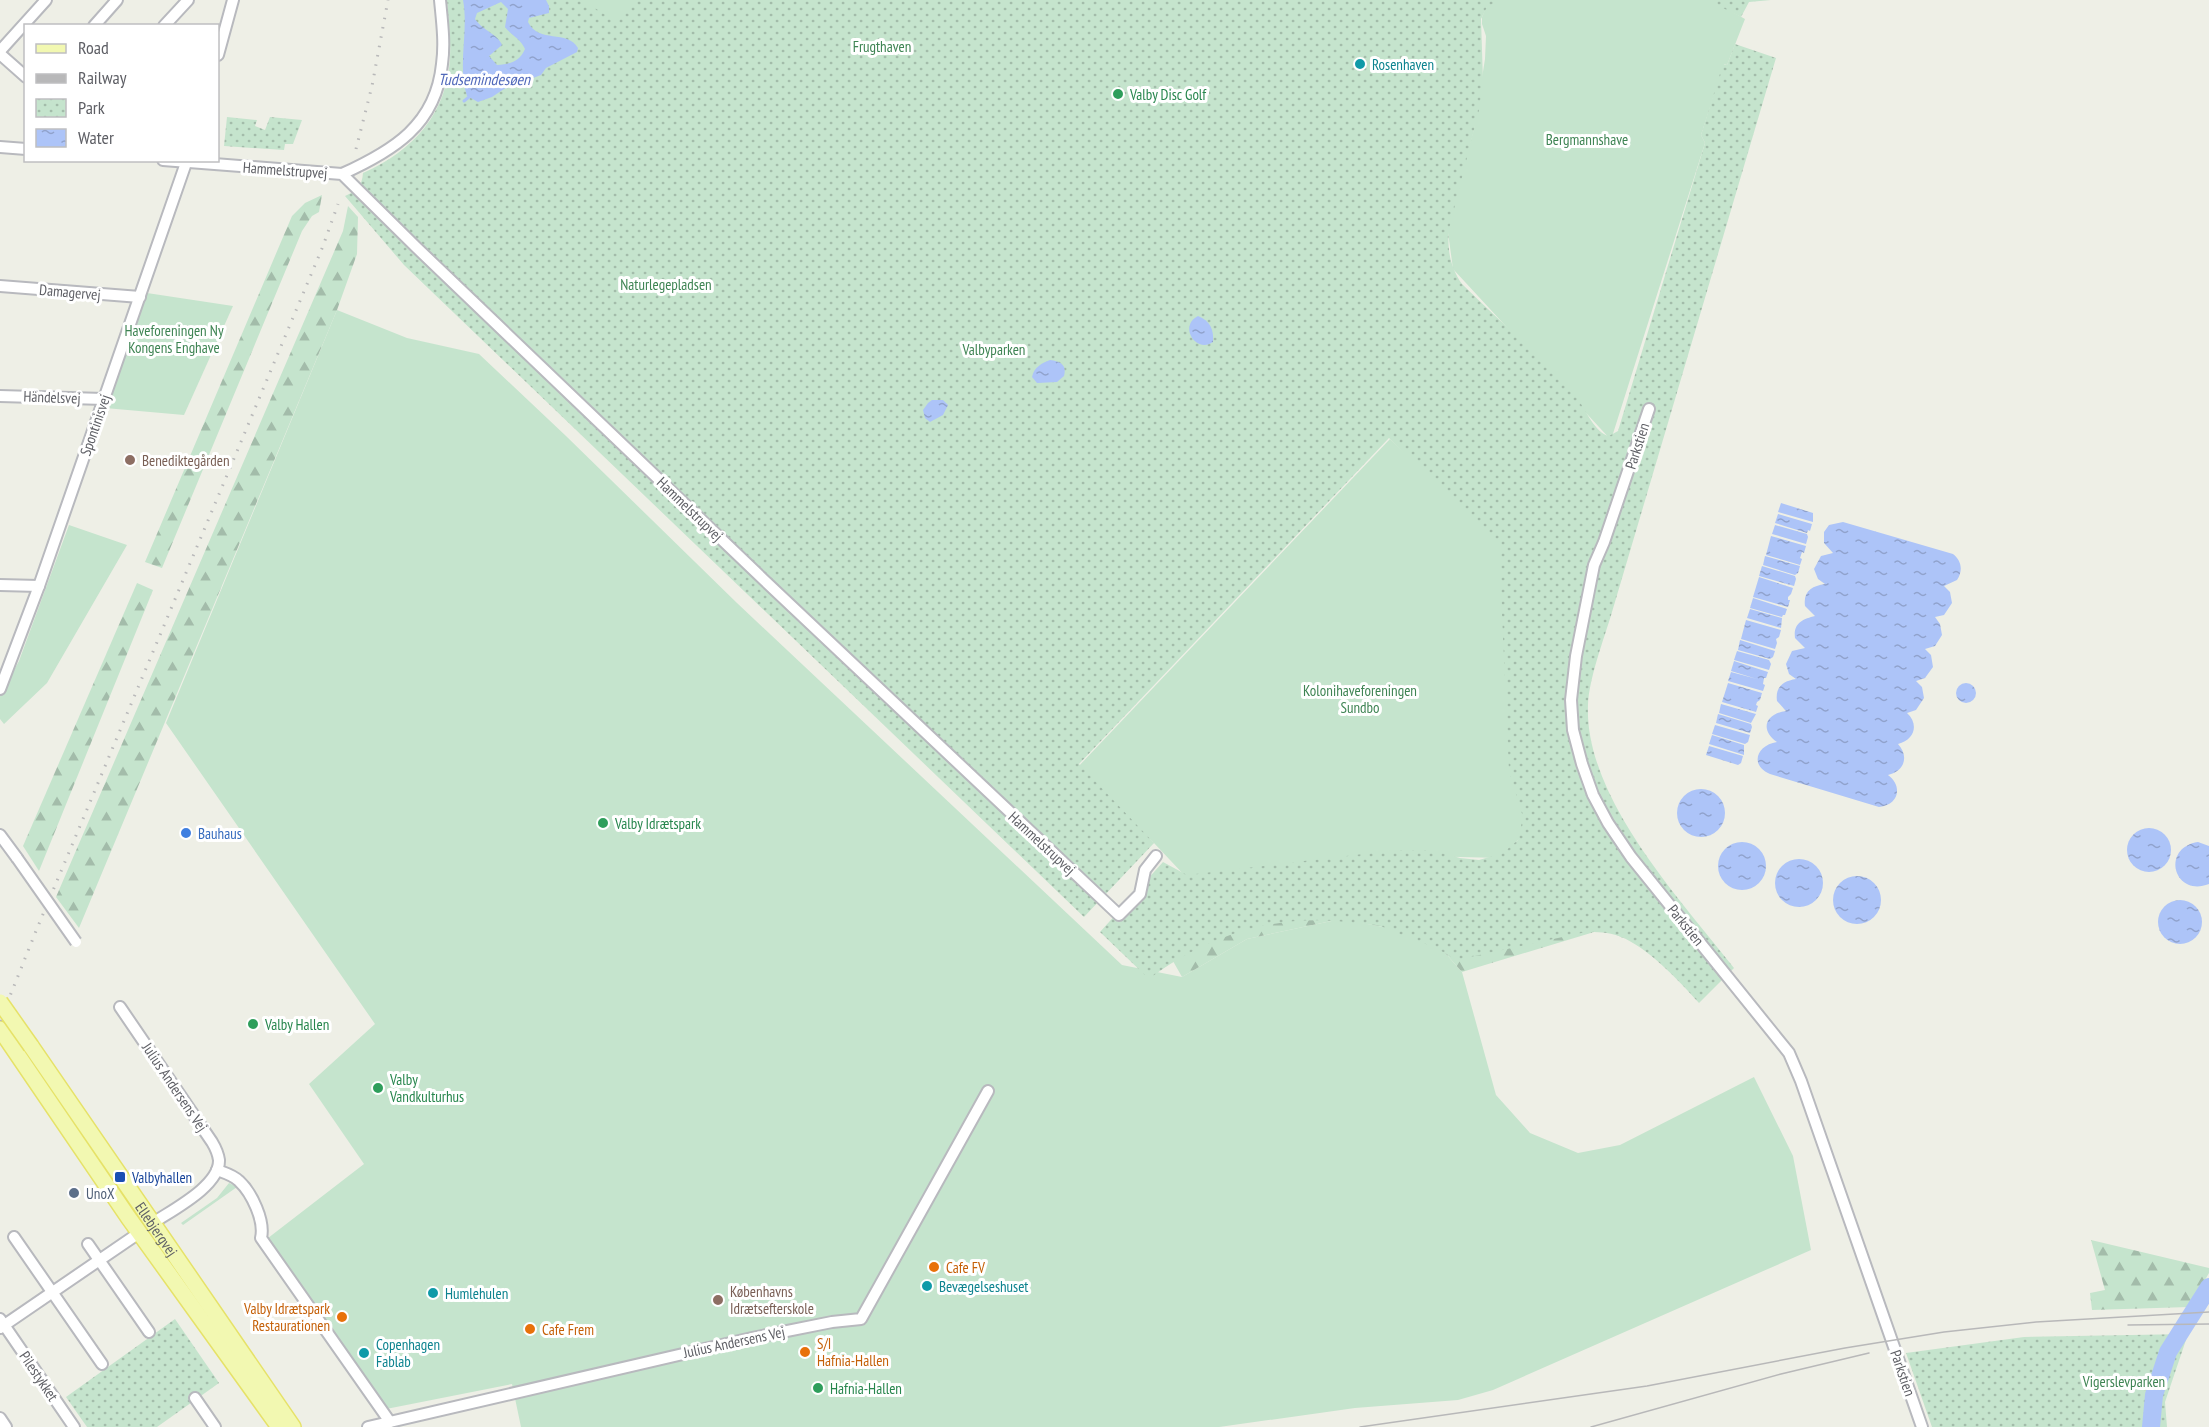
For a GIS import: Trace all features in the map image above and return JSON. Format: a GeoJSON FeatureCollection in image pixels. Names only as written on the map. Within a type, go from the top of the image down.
{"type":"FeatureCollection","features":[{"type":"Feature","properties":{"kind":"main road","name":"Ellebjergvej"},"geometry":{"type":"LineString","coordinates":[[0,1002],[293,1427]]}},
{"type":"Feature","properties":{"kind":"main road","name":"Ellebjergvej"},"geometry":{"type":"LineString","coordinates":[[0,1029],[139,1233],[279,1427]]}},
{"type":"Feature","properties":{"kind":"street"},"geometry":{"type":"LineString","coordinates":[[25,24],[46,0]]}},
{"type":"Feature","properties":{"kind":"street"},"geometry":{"type":"LineString","coordinates":[[96,24],[117,0]]}},
{"type":"Feature","properties":{"kind":"street"},"geometry":{"type":"LineString","coordinates":[[166,24],[188,0]]}},
{"type":"Feature","properties":{"kind":"street"},"geometry":{"type":"LineString","coordinates":[[219,51],[233,0]]}},
{"type":"Feature","properties":{"kind":"street"},"geometry":{"type":"LineString","coordinates":[[342,174],[372,161],[395,146],[419,125],[430,106],[442,66],[444,46],[440,0]]}},
{"type":"Feature","properties":{"kind":"street"},"geometry":{"type":"LineString","coordinates":[[24,25],[0,52],[24,75]]}},
{"type":"Feature","properties":{"kind":"street"},"geometry":{"type":"LineString","coordinates":[[0,147],[24,149]]}},
{"type":"Feature","properties":{"kind":"street","name":"Spontinisvej"},"geometry":{"type":"LineString","coordinates":[[0,688],[39,586],[187,162]]}},
{"type":"Feature","properties":{"kind":"street","name":"Hammelstrupvej"},"geometry":{"type":"LineString","coordinates":[[199,162],[342,174],[764,580],[1119,915],[1140,894],[1145,870],[1156,856]]}},
{"type":"Feature","properties":{"kind":"street","name":"Damagervej"},"geometry":{"type":"LineString","coordinates":[[0,286],[140,297]]}},
{"type":"Feature","properties":{"kind":"street","name":"Händelsvej"},"geometry":{"type":"LineString","coordinates":[[0,396],[104,399]]}},
{"type":"Feature","properties":{"kind":"street","name":"Parkstien"},"geometry":{"type":"LineString","coordinates":[[1649,409],[1594,565],[1576,656],[1571,700],[1573,730],[1582,764],[1593,795],[1608,823],[1631,857],[1789,1053],[1801,1081],[1922,1427]]}},
{"type":"Feature","properties":{"kind":"street"},"geometry":{"type":"LineString","coordinates":[[0,585],[39,586]]}},
{"type":"Feature","properties":{"kind":"street"},"geometry":{"type":"LineString","coordinates":[[0,835],[76,942]]}},
{"type":"Feature","properties":{"kind":"street","name":"Julius Andersens Vej"},"geometry":{"type":"LineString","coordinates":[[120,1007],[212,1142],[219,1161],[217,1170]]}},
{"type":"Feature","properties":{"kind":"street","name":"Julius Andersens Vej"},"geometry":{"type":"LineString","coordinates":[[368,1427],[752,1338],[832,1322],[861,1319],[988,1091]]}},
{"type":"Feature","properties":{"kind":"street"},"geometry":{"type":"LineString","coordinates":[[153,1223],[204,1188],[212,1180],[217,1170],[233,1176],[249,1194],[263,1229],[261,1238],[390,1422]]}},
{"type":"Feature","properties":{"kind":"street","name":"Pilestykket"},"geometry":{"type":"LineString","coordinates":[[74,1427],[1,1324],[139,1233]]}},
{"type":"Feature","properties":{"kind":"street"},"geometry":{"type":"LineString","coordinates":[[14,1237],[102,1364]]}},
{"type":"Feature","properties":{"kind":"street"},"geometry":{"type":"LineString","coordinates":[[88,1244],[149,1332]]}},
{"type":"Feature","properties":{"kind":"street"},"geometry":{"type":"LineString","coordinates":[[195,1398],[215,1427]]}},
{"type":"Feature","properties":{"kind":"street"},"geometry":{"type":"LineString","coordinates":[[0,1418],[6,1427]]}},
{"type":"Feature","properties":{"kind":"green space","name":"Valbyparken"},"geometry":{"type":"Polygon","coordinates":[[[447,0],[582,0],[617,22],[634,0],[1500,0],[1487,7],[1481,19],[1483,81],[1479,110],[1449,229],[1450,258],[1462,284],[1550,368],[1577,398],[1595,426],[1609,436],[1618,431],[1705,143],[1701,135],[1723,64],[1727,65],[1735,44],[1776,58],[1597,658],[1588,705],[1591,740],[1602,775],[1618,810],[1663,879],[1734,968],[1699,1003],[1652,956],[1630,941],[1611,934],[1586,932],[1456,960],[1423,943],[1381,926],[1326,920],[1272,924],[1246,930],[1196,950],[1149,979],[1100,932],[1163,862],[1187,875],[1397,850],[1431,850],[1460,858],[1479,860],[1503,853],[1518,840],[1523,817],[1509,771],[1499,547],[1389,438],[1079,764],[1154,843],[1084,917],[404,265],[345,196],[358,188],[363,173],[381,164],[412,141],[435,112],[448,76],[450,35],[447,0]]]}},
{"type":"Feature","properties":{"kind":"green space"},"geometry":{"type":"Polygon","coordinates":[[[563,0],[645,0],[611,45],[563,0]]]}},
{"type":"Feature","properties":{"kind":"green space","name":"Bergmannshave"},"geometry":{"type":"Polygon","coordinates":[[[1495,0],[1711,0],[1745,19],[1727,65],[1724,64],[1701,135],[1705,143],[1611,440],[1453,269],[1447,225],[1474,129],[1485,59],[1486,36],[1482,17],[1487,6],[1495,0]]]}},
{"type":"Feature","properties":{"kind":"green space"},"geometry":{"type":"Polygon","coordinates":[[[1707,0],[1771,0],[1749,2],[1741,17],[1707,0]]]}},
{"type":"Feature","properties":{"kind":"green space"},"geometry":{"type":"Polygon","coordinates":[[[227,117],[257,120],[255,126],[265,130],[270,117],[302,120],[293,144],[285,144],[284,150],[224,146],[227,117]]]}},
{"type":"Feature","properties":{"kind":"green space"},"geometry":{"type":"Polygon","coordinates":[[[322,195],[319,212],[312,216],[302,231],[162,568],[145,562],[292,216],[305,203],[322,195]]]}},
{"type":"Feature","properties":{"kind":"green space"},"geometry":{"type":"Polygon","coordinates":[[[348,206],[358,217],[357,254],[337,310],[79,928],[56,897],[343,231],[348,206]]]}},
{"type":"Feature","properties":{"kind":"green space","name":"Haveforeningen Ny Kongens Enghave"},"geometry":{"type":"Polygon","coordinates":[[[147,293],[233,306],[184,415],[105,408],[147,293]]]}},
{"type":"Feature","properties":{"kind":"green space","name":"Valby Idrætspark"},"geometry":{"type":"Polygon","coordinates":[[[337,310],[407,338],[479,354],[737,603],[1122,965],[1182,977],[1247,939],[1341,919],[1394,929],[1439,946],[1462,972],[1496,1095],[1530,1133],[1578,1153],[1620,1145],[1754,1077],[1793,1156],[1811,1250],[1493,1390],[1458,1400],[1355,1408],[1219,1427],[521,1427],[512,1384],[376,1411],[259,1245],[364,1164],[309,1084],[375,1024],[166,723],[337,310]]]}},
{"type":"Feature","properties":{"kind":"green space","name":"Kolonihaveforeningen Sundbo"},"geometry":{"type":"Polygon","coordinates":[[[1390,439],[1505,547],[1528,830],[1500,858],[1381,855],[1186,877],[1154,843],[1076,769],[1390,439]]]}},
{"type":"Feature","properties":{"kind":"green space"},"geometry":{"type":"Polygon","coordinates":[[[69,525],[127,545],[47,683],[4,724],[0,719],[0,696],[19,661],[69,525]]]}},
{"type":"Feature","properties":{"kind":"green space"},"geometry":{"type":"Polygon","coordinates":[[[137,583],[153,590],[39,871],[23,846],[137,583]]]}},
{"type":"Feature","properties":{"kind":"green space"},"geometry":{"type":"Polygon","coordinates":[[[1554,845],[1623,938],[1604,929],[1462,972],[1439,946],[1394,929],[1341,919],[1247,939],[1182,977],[1169,954],[1188,942],[1554,845]]]}},
{"type":"Feature","properties":{"kind":"green space"},"geometry":{"type":"Polygon","coordinates":[[[229,1183],[237,1187],[183,1225],[181,1223],[217,1198],[229,1183]]]}},
{"type":"Feature","properties":{"kind":"green space"},"geometry":{"type":"Polygon","coordinates":[[[2091,1240],[2209,1268],[2209,1273],[2189,1307],[2092,1310],[2090,1293],[2105,1290],[2091,1240]]]}},
{"type":"Feature","properties":{"kind":"green space"},"geometry":{"type":"Polygon","coordinates":[[[175,1319],[219,1383],[157,1427],[87,1427],[66,1397],[175,1319]]]}},
{"type":"Feature","properties":{"kind":"green space","name":"Vigerslevparken"},"geometry":{"type":"Polygon","coordinates":[[[2188,1334],[2165,1402],[2167,1427],[1932,1427],[1906,1353],[2024,1337],[2188,1334]]]}},
{"type":"Feature","properties":{"kind":"water","name":"Tudsemindesøen"},"geometry":{"type":"Polygon","coordinates":[[[463,0],[546,0],[549,13],[529,18],[528,22],[539,33],[573,42],[578,48],[577,52],[546,68],[541,75],[478,102],[467,96],[464,84],[463,0]],[[501,2],[477,13],[475,19],[502,45],[489,56],[497,65],[514,61],[525,49],[505,27],[508,9],[501,2]]]}},
{"type":"Feature","properties":{"kind":"water"},"geometry":{"type":"Polygon","coordinates":[[[1198,316],[1206,320],[1213,333],[1213,342],[1207,345],[1196,342],[1189,332],[1192,320],[1198,316]]]}},
{"type":"Feature","properties":{"kind":"water"},"geometry":{"type":"Polygon","coordinates":[[[1050,360],[1062,364],[1064,376],[1057,382],[1037,383],[1032,377],[1036,368],[1050,360]]]}},
{"type":"Feature","properties":{"kind":"water"},"geometry":{"type":"Polygon","coordinates":[[[932,400],[943,400],[948,405],[943,415],[930,422],[925,418],[923,410],[932,400]]]}},
{"type":"Feature","properties":{"kind":"water"},"geometry":{"type":"Polygon","coordinates":[[[1781,503],[1813,513],[1813,522],[1778,512],[1781,503]]]}},
{"type":"Feature","properties":{"kind":"water"},"geometry":{"type":"Polygon","coordinates":[[[1778,514],[1812,524],[1810,531],[1808,530],[1807,533],[1775,523],[1778,514]]]}},
{"type":"Feature","properties":{"kind":"water"},"geometry":{"type":"Polygon","coordinates":[[[1843,522],[1953,554],[1961,566],[1957,580],[1944,586],[1950,592],[1952,603],[1944,615],[1935,617],[1940,624],[1942,635],[1935,646],[1925,649],[1931,655],[1933,667],[1925,678],[1916,681],[1922,687],[1924,698],[1916,710],[1907,713],[1914,727],[1908,739],[1898,744],[1904,758],[1902,767],[1888,775],[1896,784],[1897,794],[1891,803],[1879,807],[1770,774],[1759,766],[1758,761],[1760,751],[1777,742],[1768,732],[1767,723],[1774,715],[1786,711],[1777,701],[1777,692],[1784,683],[1796,679],[1789,674],[1786,664],[1792,651],[1805,648],[1795,638],[1797,625],[1815,616],[1805,606],[1805,597],[1812,588],[1825,584],[1818,579],[1814,569],[1821,556],[1833,553],[1824,543],[1824,532],[1829,525],[1843,522]]]}},
{"type":"Feature","properties":{"kind":"water"},"geometry":{"type":"Polygon","coordinates":[[[1775,525],[1807,534],[1806,544],[1772,534],[1775,525]]]}},
{"type":"Feature","properties":{"kind":"water"},"geometry":{"type":"Polygon","coordinates":[[[1771,536],[1806,546],[1800,558],[1802,559],[1800,565],[1766,555],[1771,536]]]}},
{"type":"Feature","properties":{"kind":"water"},"geometry":{"type":"Polygon","coordinates":[[[1765,556],[1800,566],[1798,573],[1795,575],[1763,565],[1765,556]]]}},
{"type":"Feature","properties":{"kind":"water"},"geometry":{"type":"Polygon","coordinates":[[[1762,566],[1795,576],[1794,586],[1759,576],[1762,566]]]}},
{"type":"Feature","properties":{"kind":"water"},"geometry":{"type":"Polygon","coordinates":[[[1759,577],[1793,588],[1788,597],[1790,600],[1788,607],[1753,597],[1759,577]]]}},
{"type":"Feature","properties":{"kind":"water"},"geometry":{"type":"Polygon","coordinates":[[[1753,598],[1787,609],[1785,615],[1782,617],[1750,608],[1753,598]]]}},
{"type":"Feature","properties":{"kind":"water"},"geometry":{"type":"Polygon","coordinates":[[[1750,609],[1782,618],[1781,628],[1747,618],[1750,609]]]}},
{"type":"Feature","properties":{"kind":"water"},"geometry":{"type":"Polygon","coordinates":[[[1746,620],[1781,630],[1776,639],[1775,649],[1741,639],[1746,620]]]}},
{"type":"Feature","properties":{"kind":"water"},"geometry":{"type":"Polygon","coordinates":[[[1740,640],[1775,651],[1773,657],[1770,659],[1738,650],[1740,640]]]}},
{"type":"Feature","properties":{"kind":"water"},"geometry":{"type":"Polygon","coordinates":[[[1737,651],[1769,660],[1771,664],[1769,670],[1734,660],[1737,651]]]}},
{"type":"Feature","properties":{"kind":"water"},"geometry":{"type":"Polygon","coordinates":[[[1734,661],[1768,672],[1764,678],[1763,691],[1728,681],[1731,672],[1757,679],[1731,671],[1734,661]]]}},
{"type":"Feature","properties":{"kind":"water"},"geometry":{"type":"Polygon","coordinates":[[[1728,683],[1762,693],[1756,705],[1758,706],[1756,712],[1722,702],[1728,683]]]}},
{"type":"Feature","properties":{"kind":"water"},"geometry":{"type":"Polygon","coordinates":[[[1966,683],[1973,686],[1976,693],[1973,700],[1966,703],[1959,700],[1956,693],[1959,686],[1966,683]]]}},
{"type":"Feature","properties":{"kind":"water"},"geometry":{"type":"Polygon","coordinates":[[[1721,704],[1756,714],[1751,723],[1719,713],[1721,704]]]}},
{"type":"Feature","properties":{"kind":"water"},"geometry":{"type":"Polygon","coordinates":[[[1718,714],[1751,724],[1750,733],[1716,723],[1718,714]]]}},
{"type":"Feature","properties":{"kind":"water"},"geometry":{"type":"Polygon","coordinates":[[[1715,725],[1750,735],[1748,742],[1745,744],[1712,734],[1715,725]]]}},
{"type":"Feature","properties":{"kind":"water"},"geometry":{"type":"Polygon","coordinates":[[[1712,735],[1744,745],[1744,755],[1709,744],[1712,735]]]}},
{"type":"Feature","properties":{"kind":"water"},"geometry":{"type":"Polygon","coordinates":[[[1709,746],[1743,756],[1741,763],[1738,765],[1706,755],[1709,746]]]}},
{"type":"Feature","properties":{"kind":"water"},"geometry":{"type":"Polygon","coordinates":[[[1696,789],[1706,789],[1718,796],[1725,808],[1725,818],[1718,830],[1706,837],[1696,837],[1681,826],[1677,818],[1677,808],[1688,793],[1696,789]]]}},
{"type":"Feature","properties":{"kind":"water"},"geometry":{"type":"Polygon","coordinates":[[[2149,828],[2158,829],[2165,834],[2170,841],[2170,859],[2165,866],[2158,871],[2149,872],[2140,871],[2133,866],[2128,859],[2127,850],[2128,841],[2133,834],[2140,829],[2149,828]]]}},
{"type":"Feature","properties":{"kind":"water"},"geometry":{"type":"Polygon","coordinates":[[[1737,842],[1747,842],[1759,849],[1766,861],[1766,871],[1759,883],[1747,890],[1737,890],[1722,879],[1718,871],[1718,861],[1729,846],[1737,842]]]}},
{"type":"Feature","properties":{"kind":"water"},"geometry":{"type":"Polygon","coordinates":[[[2198,842],[2209,846],[2209,884],[2197,886],[2187,884],[2180,878],[2176,870],[2176,862],[2179,853],[2186,846],[2198,842]]]}},
{"type":"Feature","properties":{"kind":"water"},"geometry":{"type":"Polygon","coordinates":[[[1794,859],[1804,859],[1816,866],[1823,878],[1823,888],[1816,900],[1804,907],[1794,907],[1779,896],[1775,888],[1775,878],[1786,863],[1794,859]]]}},
{"type":"Feature","properties":{"kind":"water"},"geometry":{"type":"Polygon","coordinates":[[[1852,876],[1862,876],[1874,883],[1881,895],[1881,905],[1874,917],[1862,924],[1852,924],[1837,913],[1833,905],[1833,895],[1844,880],[1852,876]]]}},
{"type":"Feature","properties":{"kind":"water"},"geometry":{"type":"Polygon","coordinates":[[[2180,900],[2189,901],[2196,906],[2201,913],[2201,931],[2196,938],[2189,943],[2180,944],[2171,943],[2164,938],[2159,931],[2158,922],[2159,913],[2164,906],[2171,901],[2180,900]]]}},
{"type":"Feature","properties":{"kind":"waterway"},"geometry":{"type":"LineString","coordinates":[[464,101],[469,97]]}},
{"type":"Feature","properties":{"kind":"waterway"},"geometry":{"type":"LineString","coordinates":[[2151,1427],[2154,1395],[2168,1352],[2209,1287]]}},
{"type":"Feature","properties":{"kind":"tram line"},"geometry":{"type":"LineString","coordinates":[[1360,1427],[1647,1386],[1845,1348],[1944,1332],[2036,1322],[2209,1312]]}},
{"type":"Feature","properties":{"kind":"tram line"},"geometry":{"type":"LineString","coordinates":[[2128,1325],[2209,1324]]}},
{"type":"Feature","properties":{"kind":"tram line"},"geometry":{"type":"LineString","coordinates":[[1591,1427],[1781,1374],[1869,1353]]}},
{"type":"Feature","properties":{"kind":"railway"},"geometry":{"type":"LineString","coordinates":[[356,149],[372,86],[388,0]]}},
{"type":"Feature","properties":{"kind":"railway"},"geometry":{"type":"LineString","coordinates":[[0,1021],[323,246],[338,204]]}},
{"type":"Feature","properties":{"kind":"place","name":"Rosenhaven"},"geometry":{"type":"Point","coordinates":[1360,64]}},
{"type":"Feature","properties":{"kind":"place","name":"Valby Disc Golf"},"geometry":{"type":"Point","coordinates":[1118,94]}},
{"type":"Feature","properties":{"kind":"place","name":"Benediktegården"},"geometry":{"type":"Point","coordinates":[130,460]}},
{"type":"Feature","properties":{"kind":"place","name":"Valby Idrætspark"},"geometry":{"type":"Point","coordinates":[603,823]}},
{"type":"Feature","properties":{"kind":"place","name":"Bauhaus"},"geometry":{"type":"Point","coordinates":[186,833]}},
{"type":"Feature","properties":{"kind":"place","name":"Valby Hallen"},"geometry":{"type":"Point","coordinates":[253,1024]}},
{"type":"Feature","properties":{"kind":"place","name":"Valby Vandkulturhus"},"geometry":{"type":"Point","coordinates":[378,1088]}},
{"type":"Feature","properties":{"kind":"place","name":"Valbyhallen"},"geometry":{"type":"Point","coordinates":[120,1177]}},
{"type":"Feature","properties":{"kind":"place","name":"UnoX"},"geometry":{"type":"Point","coordinates":[74,1193]}},
{"type":"Feature","properties":{"kind":"place","name":"Cafe FV"},"geometry":{"type":"Point","coordinates":[934,1267]}},
{"type":"Feature","properties":{"kind":"place","name":"Bevægelseshuset"},"geometry":{"type":"Point","coordinates":[927,1286]}},
{"type":"Feature","properties":{"kind":"place","name":"Humlehulen"},"geometry":{"type":"Point","coordinates":[433,1293]}},
{"type":"Feature","properties":{"kind":"place","name":"Københavns Idrætsefterskole"},"geometry":{"type":"Point","coordinates":[718,1300]}},
{"type":"Feature","properties":{"kind":"place","name":"Valby Idrætspark Restaurationen"},"geometry":{"type":"Point","coordinates":[342,1317]}},
{"type":"Feature","properties":{"kind":"place","name":"Cafe Frem"},"geometry":{"type":"Point","coordinates":[530,1329]}},
{"type":"Feature","properties":{"kind":"place","name":"S/I Hafnia-Hallen"},"geometry":{"type":"Point","coordinates":[805,1352]}},
{"type":"Feature","properties":{"kind":"place","name":"Copenhagen Fablab"},"geometry":{"type":"Point","coordinates":[364,1353]}},
{"type":"Feature","properties":{"kind":"place","name":"Hafnia-Hallen"},"geometry":{"type":"Point","coordinates":[818,1388]}},
{"type":"Feature","properties":{"kind":"park label","name":"Frugthaven"},"geometry":{"type":"Point","coordinates":[882,46]}},
{"type":"Feature","properties":{"kind":"park label","name":"Naturlegepladsen"},"geometry":{"type":"Point","coordinates":[666,284]}}]}
